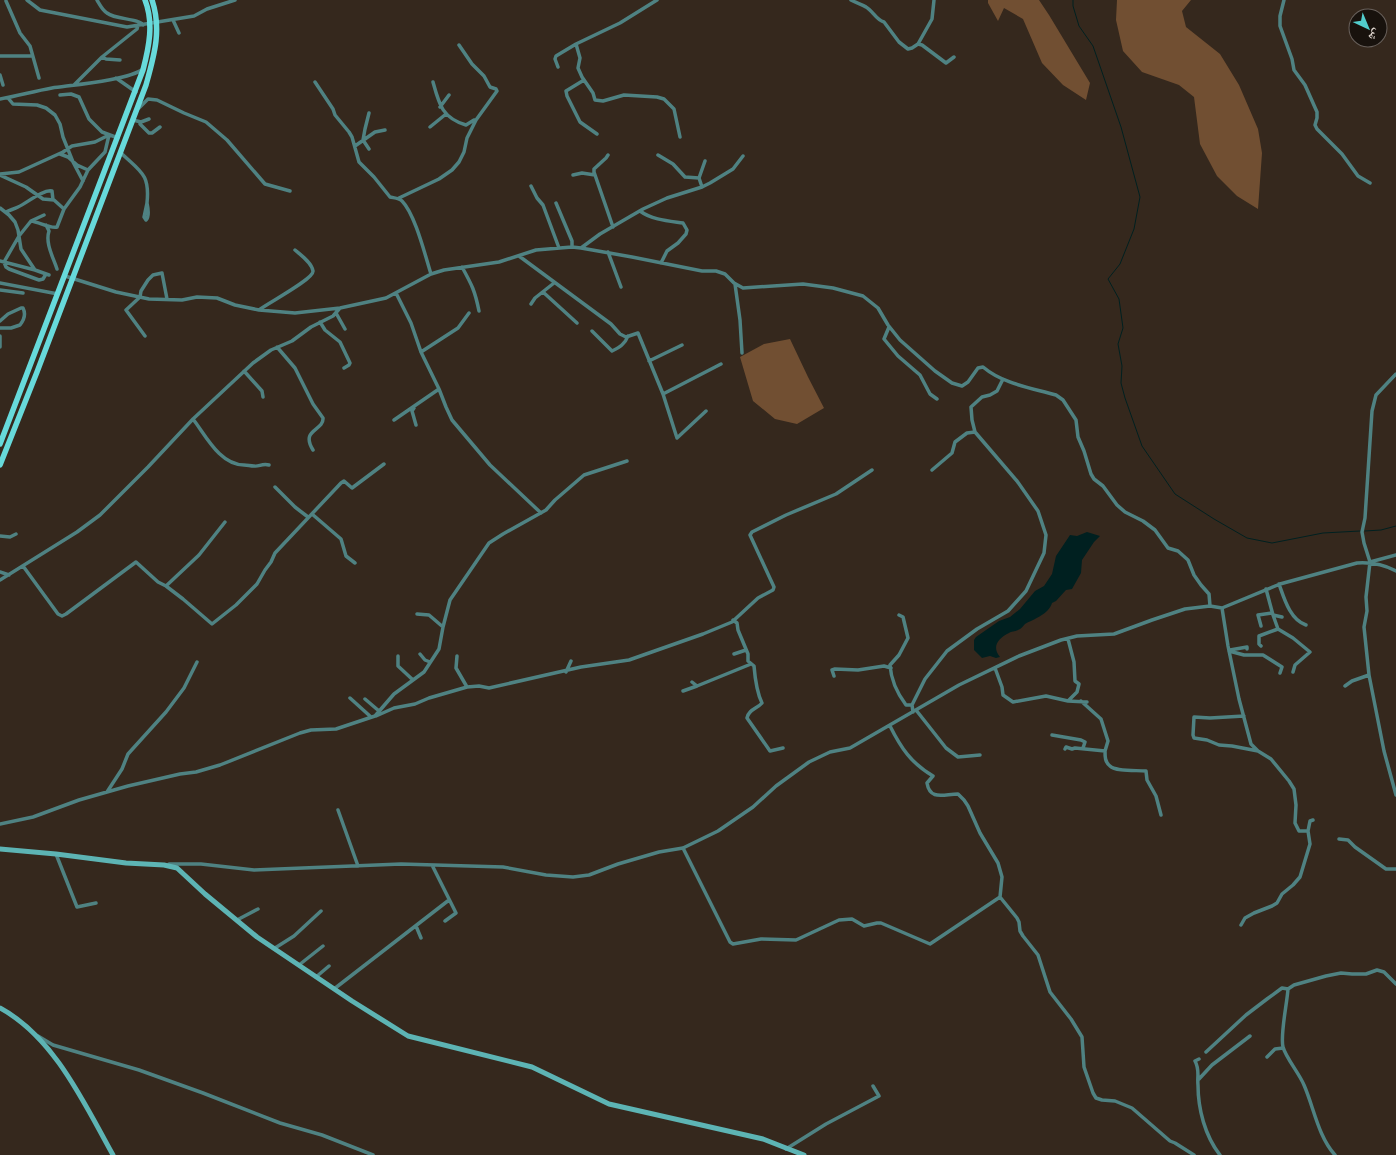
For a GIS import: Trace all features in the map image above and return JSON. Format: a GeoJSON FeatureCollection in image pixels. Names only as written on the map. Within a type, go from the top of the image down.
{"type":"FeatureCollection","features":[{"type":"Feature","properties":{"kind":"main road"},"geometry":{"type":"LineString","coordinates":[[0,444],[144,68],[150,40],[147,24],[148,7],[145,0]]}},
{"type":"Feature","properties":{"kind":"main road"},"geometry":{"type":"LineString","coordinates":[[0,465],[146,85],[156,48],[156,22],[152,0]]}},
{"type":"Feature","properties":{"kind":"street"},"geometry":{"type":"LineString","coordinates":[[28,0],[40,10],[127,27],[194,16],[207,9],[235,0]]}},
{"type":"Feature","properties":{"kind":"street"},"geometry":{"type":"LineString","coordinates":[[97,0],[103,10],[110,15],[123,19],[140,21],[147,24]]}},
{"type":"Feature","properties":{"kind":"street"},"geometry":{"type":"LineString","coordinates":[[558,67],[555,59],[556,56],[576,44],[620,23],[657,0]]}},
{"type":"Feature","properties":{"kind":"street"},"geometry":{"type":"LineString","coordinates":[[851,0],[867,7],[877,18],[884,22],[898,42],[908,49],[918,44],[932,19],[934,0]]}},
{"type":"Feature","properties":{"kind":"street"},"geometry":{"type":"LineString","coordinates":[[1284,0],[1280,16],[1280,26],[1292,59],[1294,70],[1305,85],[1317,112],[1315,125],[1317,129],[1342,154],[1358,176],[1370,182]]}},
{"type":"Feature","properties":{"kind":"street"},"geometry":{"type":"LineString","coordinates":[[6,1],[20,33],[30,46],[39,78]]}},
{"type":"Feature","properties":{"kind":"street"},"geometry":{"type":"LineString","coordinates":[[173,20],[179,33]]}},
{"type":"Feature","properties":{"kind":"street"},"geometry":{"type":"LineString","coordinates":[[74,85],[102,57],[137,29],[138,25]]}},
{"type":"Feature","properties":{"kind":"street"},"geometry":{"type":"LineString","coordinates":[[576,44],[580,58],[578,68],[593,93],[595,100],[602,101],[624,95],[657,97],[664,99],[674,109],[680,137]]}},
{"type":"Feature","properties":{"kind":"street"},"geometry":{"type":"LineString","coordinates":[[918,44],[929,49],[946,63],[954,57]]}},
{"type":"Feature","properties":{"kind":"street"},"geometry":{"type":"LineString","coordinates":[[314,82],[333,109],[335,115],[349,132],[355,146],[359,162],[374,177],[390,197],[399,198],[439,179],[452,170],[459,162],[464,152],[467,138],[476,120],[496,94],[497,90],[490,88],[484,76],[472,64],[459,45]]}},
{"type":"Feature","properties":{"kind":"street"},"geometry":{"type":"LineString","coordinates":[[0,56],[32,56]]}},
{"type":"Feature","properties":{"kind":"street"},"geometry":{"type":"LineString","coordinates":[[102,57],[106,59],[120,60]]}},
{"type":"Feature","properties":{"kind":"street"},"geometry":{"type":"LineString","coordinates":[[0,99],[116,78],[139,72],[144,68]]}},
{"type":"Feature","properties":{"kind":"street"},"geometry":{"type":"LineString","coordinates":[[0,75],[3,85]]}},
{"type":"Feature","properties":{"kind":"street"},"geometry":{"type":"LineString","coordinates":[[116,78],[136,92]]}},
{"type":"Feature","properties":{"kind":"street"},"geometry":{"type":"LineString","coordinates":[[584,80],[566,91],[567,96],[576,117],[580,122],[597,134]]}},
{"type":"Feature","properties":{"kind":"street"},"geometry":{"type":"LineString","coordinates":[[433,82],[440,107],[446,114],[466,125],[476,120]]}},
{"type":"Feature","properties":{"kind":"street"},"geometry":{"type":"LineString","coordinates":[[60,95],[71,94],[79,97],[89,119],[101,130],[118,138]]}},
{"type":"Feature","properties":{"kind":"street"},"geometry":{"type":"LineString","coordinates":[[440,107],[449,95]]}},
{"type":"Feature","properties":{"kind":"street"},"geometry":{"type":"LineString","coordinates":[[8,98],[10,102],[15,105],[37,105],[46,108],[55,115],[60,124],[63,137],[73,162],[83,181]]}},
{"type":"Feature","properties":{"kind":"street"},"geometry":{"type":"LineString","coordinates":[[136,112],[148,99],[157,100],[206,122],[227,140],[265,184],[290,190]]}},
{"type":"Feature","properties":{"kind":"street"},"geometry":{"type":"LineString","coordinates":[[369,113],[364,129],[363,140],[370,149]]}},
{"type":"Feature","properties":{"kind":"street"},"geometry":{"type":"LineString","coordinates":[[430,127],[446,114]]}},
{"type":"Feature","properties":{"kind":"street"},"geometry":{"type":"LineString","coordinates":[[133,120],[141,122],[149,120]]}},
{"type":"Feature","properties":{"kind":"street"},"geometry":{"type":"LineString","coordinates":[[141,122],[140,124],[149,133],[160,126]]}},
{"type":"Feature","properties":{"kind":"street"},"geometry":{"type":"LineString","coordinates":[[355,146],[375,132],[385,130]]}},
{"type":"Feature","properties":{"kind":"street"},"geometry":{"type":"LineString","coordinates":[[0,174],[19,172],[75,145],[95,142],[109,135]]}},
{"type":"Feature","properties":{"kind":"street"},"geometry":{"type":"LineString","coordinates":[[31,221],[53,228],[57,227],[64,209],[80,187],[88,170],[105,152],[109,135]]}},
{"type":"Feature","properties":{"kind":"street"},"geometry":{"type":"LineString","coordinates":[[121,153],[144,175],[149,192],[147,203]]}},
{"type":"Feature","properties":{"kind":"street"},"geometry":{"type":"LineString","coordinates":[[59,154],[68,157],[73,162],[88,170]]}},
{"type":"Feature","properties":{"kind":"street"},"geometry":{"type":"LineString","coordinates":[[608,155],[594,169],[613,227]]}},
{"type":"Feature","properties":{"kind":"street"},"geometry":{"type":"LineString","coordinates":[[658,155],[673,164],[685,177],[700,178]]}},
{"type":"Feature","properties":{"kind":"street"},"geometry":{"type":"LineString","coordinates":[[581,248],[640,211],[667,198],[702,187],[733,169],[743,156]]}},
{"type":"Feature","properties":{"kind":"street"},"geometry":{"type":"LineString","coordinates":[[702,187],[700,178],[705,161]]}},
{"type":"Feature","properties":{"kind":"street"},"geometry":{"type":"LineString","coordinates":[[573,175],[582,173],[595,175]]}},
{"type":"Feature","properties":{"kind":"street"},"geometry":{"type":"LineString","coordinates":[[0,174],[26,187],[36,196],[46,200],[53,200],[64,209]]}},
{"type":"Feature","properties":{"kind":"street"},"geometry":{"type":"LineString","coordinates":[[532,186],[537,198],[543,205],[559,248]]}},
{"type":"Feature","properties":{"kind":"street"},"geometry":{"type":"LineString","coordinates":[[6,212],[17,208],[36,196],[51,190],[53,192],[53,200]]}},
{"type":"Feature","properties":{"kind":"street"},"geometry":{"type":"LineString","coordinates":[[399,198],[403,201],[414,221],[431,274]]}},
{"type":"Feature","properties":{"kind":"street"},"geometry":{"type":"LineString","coordinates":[[556,203],[572,241],[572,247]]}},
{"type":"Feature","properties":{"kind":"street"},"geometry":{"type":"LineString","coordinates":[[0,208],[15,222],[21,249],[35,270]]}},
{"type":"Feature","properties":{"kind":"street"},"geometry":{"type":"LineString","coordinates":[[640,211],[643,214],[662,220],[683,223],[686,226],[686,234],[678,243],[667,251],[662,263]]}},
{"type":"Feature","properties":{"kind":"street"},"geometry":{"type":"LineString","coordinates":[[2,261],[31,221],[44,215]]}},
{"type":"Feature","properties":{"kind":"street"},"geometry":{"type":"LineString","coordinates":[[46,225],[49,231],[47,237],[48,245],[57,270]]}},
{"type":"Feature","properties":{"kind":"street"},"geometry":{"type":"LineString","coordinates":[[65,276],[149,299],[182,300],[197,297],[217,298],[235,305],[260,310],[295,314],[340,308],[368,302],[396,293],[431,274],[444,270],[499,262],[536,250],[572,247],[608,252],[702,271],[716,271],[725,274],[735,284],[743,288],[803,284],[833,288],[863,296],[878,308],[889,327],[900,340],[952,383],[962,386],[968,382],[978,368],[983,367],[991,374],[1003,379],[1056,395],[1063,400],[1076,420],[1078,437],[1094,479],[1103,486],[1117,505],[1125,512],[1143,521],[1155,530],[1168,548],[1178,551],[1188,560],[1194,575],[1210,594],[1210,606]]}},
{"type":"Feature","properties":{"kind":"street"},"geometry":{"type":"LineString","coordinates":[[260,310],[268,303],[298,286],[311,277],[314,273],[313,268],[309,263],[295,250]]}},
{"type":"Feature","properties":{"kind":"street"},"geometry":{"type":"LineString","coordinates":[[608,252],[621,287]]}},
{"type":"Feature","properties":{"kind":"street"},"geometry":{"type":"LineString","coordinates":[[519,256],[611,324],[620,334],[626,337],[638,334],[663,394],[677,438],[706,411]]}},
{"type":"Feature","properties":{"kind":"street"},"geometry":{"type":"LineString","coordinates":[[2,261],[35,270],[47,275],[43,279],[39,280],[9,269],[2,261]]}},
{"type":"Feature","properties":{"kind":"street"},"geometry":{"type":"LineString","coordinates":[[462,267],[474,288],[477,296],[479,311]]}},
{"type":"Feature","properties":{"kind":"street"},"geometry":{"type":"LineString","coordinates":[[145,336],[126,310],[140,297],[148,280],[153,275],[162,272],[167,299]]}},
{"type":"Feature","properties":{"kind":"street"},"geometry":{"type":"LineString","coordinates":[[0,283],[58,294]]}},
{"type":"Feature","properties":{"kind":"street"},"geometry":{"type":"LineString","coordinates":[[531,304],[532,301],[554,283]]}},
{"type":"Feature","properties":{"kind":"street"},"geometry":{"type":"LineString","coordinates":[[735,284],[740,320],[742,354]]}},
{"type":"Feature","properties":{"kind":"street"},"geometry":{"type":"LineString","coordinates":[[0,290],[23,293]]}},
{"type":"Feature","properties":{"kind":"street"},"geometry":{"type":"LineString","coordinates":[[543,292],[577,323]]}},
{"type":"Feature","properties":{"kind":"street"},"geometry":{"type":"LineString","coordinates":[[396,293],[411,323],[421,352],[452,420],[490,465],[541,513]]}},
{"type":"Feature","properties":{"kind":"street"},"geometry":{"type":"LineString","coordinates":[[0,321],[8,314],[23,308],[25,313],[20,325],[0,328]]}},
{"type":"Feature","properties":{"kind":"street"},"geometry":{"type":"LineString","coordinates":[[0,580],[77,532],[100,514],[148,467],[193,419],[253,362],[277,347],[292,341],[320,322],[333,316],[340,308]]}},
{"type":"Feature","properties":{"kind":"street"},"geometry":{"type":"LineString","coordinates":[[336,313],[345,329]]}},
{"type":"Feature","properties":{"kind":"street"},"geometry":{"type":"LineString","coordinates":[[421,352],[458,328],[469,313]]}},
{"type":"Feature","properties":{"kind":"street"},"geometry":{"type":"LineString","coordinates":[[320,322],[325,330],[340,342],[350,362],[349,365],[344,368]]}},
{"type":"Feature","properties":{"kind":"street"},"geometry":{"type":"LineString","coordinates":[[889,327],[884,339],[898,356],[920,375],[930,394],[937,400]]}},
{"type":"Feature","properties":{"kind":"street"},"geometry":{"type":"LineString","coordinates":[[592,331],[612,351],[626,342],[628,336]]}},
{"type":"Feature","properties":{"kind":"street"},"geometry":{"type":"LineString","coordinates":[[0,336],[0,347]]}},
{"type":"Feature","properties":{"kind":"street"},"geometry":{"type":"LineString","coordinates":[[649,362],[682,345]]}},
{"type":"Feature","properties":{"kind":"street"},"geometry":{"type":"LineString","coordinates":[[277,347],[299,375],[313,404],[323,418],[322,423],[308,441],[313,450]]}},
{"type":"Feature","properties":{"kind":"street"},"geometry":{"type":"LineString","coordinates":[[663,394],[721,364]]}},
{"type":"Feature","properties":{"kind":"street"},"geometry":{"type":"LineString","coordinates":[[244,371],[262,391],[263,397]]}},
{"type":"Feature","properties":{"kind":"street"},"geometry":{"type":"LineString","coordinates":[[1396,374],[1376,395],[1372,410],[1366,518],[1362,532],[1370,562],[1366,597],[1367,611],[1364,627],[1369,675],[1384,751],[1396,795]]}},
{"type":"Feature","properties":{"kind":"street"},"geometry":{"type":"LineString","coordinates":[[980,755],[958,757],[946,748],[914,711],[912,705],[925,680],[947,651],[977,629],[1008,611],[1026,591],[1044,553],[1046,535],[1038,511],[1017,481],[976,432],[972,420],[971,407],[982,397],[990,396],[998,391],[1003,379]]}},
{"type":"Feature","properties":{"kind":"street"},"geometry":{"type":"LineString","coordinates":[[394,420],[439,389]]}},
{"type":"Feature","properties":{"kind":"street"},"geometry":{"type":"LineString","coordinates":[[414,407],[412,411],[416,425]]}},
{"type":"Feature","properties":{"kind":"street"},"geometry":{"type":"LineString","coordinates":[[193,419],[223,458],[234,463],[244,465],[269,465]]}},
{"type":"Feature","properties":{"kind":"street"},"geometry":{"type":"LineString","coordinates":[[932,470],[952,452],[955,442],[967,433],[976,432]]}},
{"type":"Feature","properties":{"kind":"street"},"geometry":{"type":"LineString","coordinates":[[373,716],[394,694],[424,672],[439,649],[442,627],[450,600],[489,544],[503,534],[531,520],[546,510],[555,500],[584,475],[627,461]]}},
{"type":"Feature","properties":{"kind":"street"},"geometry":{"type":"LineString","coordinates":[[23,566],[59,615],[62,616],[136,562],[158,582],[166,586],[210,623],[214,624],[258,584],[275,553],[344,481],[352,488],[384,464]]}},
{"type":"Feature","properties":{"kind":"street"},"geometry":{"type":"LineString","coordinates":[[0,824],[33,817],[79,800],[128,786],[180,774],[196,772],[220,765],[300,733],[311,730],[336,729],[394,708],[416,704],[429,698],[467,688],[479,686],[489,688],[566,672],[581,667],[629,660],[703,634],[730,623],[758,598],[774,588],[750,535],[752,532],[786,515],[836,494],[872,470]]}},
{"type":"Feature","properties":{"kind":"street"},"geometry":{"type":"LineString","coordinates":[[274,487],[295,507],[310,515],[341,539],[346,556],[355,563]]}},
{"type":"Feature","properties":{"kind":"street"},"geometry":{"type":"LineString","coordinates":[[166,586],[199,556],[225,522]]}},
{"type":"Feature","properties":{"kind":"street"},"geometry":{"type":"LineString","coordinates":[[0,536],[10,537],[16,534]]}},
{"type":"Feature","properties":{"kind":"street"},"geometry":{"type":"LineString","coordinates":[[0,850],[56,854],[126,863],[164,865],[201,864],[254,870],[401,864],[503,868],[573,878],[589,875],[618,864],[659,852],[683,848],[718,831],[753,807],[776,786],[809,762],[830,752],[850,748],[959,685],[1033,651],[1061,640],[1077,636],[1114,634],[1185,609],[1210,606],[1222,608],[1279,584],[1344,566],[1370,562],[1396,555]]}},
{"type":"Feature","properties":{"kind":"street"},"geometry":{"type":"LineString","coordinates":[[1370,562],[1386,566],[1396,571]]}},
{"type":"Feature","properties":{"kind":"street"},"geometry":{"type":"LineString","coordinates":[[0,572],[9,575]]}},
{"type":"Feature","properties":{"kind":"street"},"geometry":{"type":"LineString","coordinates":[[1279,584],[1291,612],[1298,622],[1306,625]]}},
{"type":"Feature","properties":{"kind":"street"},"geometry":{"type":"LineString","coordinates":[[1266,589],[1278,629],[1293,638],[1310,652],[1295,666],[1293,672]]}},
{"type":"Feature","properties":{"kind":"street"},"geometry":{"type":"LineString","coordinates":[[1222,608],[1229,651],[1251,744],[1258,751],[1271,759],[1289,781],[1294,789],[1296,805],[1295,823],[1299,831],[1308,831]]}},
{"type":"Feature","properties":{"kind":"street"},"geometry":{"type":"LineString","coordinates":[[416,614],[429,615],[442,627]]}},
{"type":"Feature","properties":{"kind":"street"},"geometry":{"type":"LineString","coordinates":[[1261,626],[1258,615],[1273,614],[1282,617]]}},
{"type":"Feature","properties":{"kind":"street"},"geometry":{"type":"LineString","coordinates":[[899,615],[903,617],[908,638],[899,655],[890,665],[891,674],[898,696],[906,705],[912,705]]}},
{"type":"Feature","properties":{"kind":"street"},"geometry":{"type":"LineString","coordinates":[[733,620],[737,623],[738,630],[748,654],[748,661],[754,666],[756,683],[759,692],[758,697],[762,703],[752,710],[747,718],[770,751],[783,748]]}},
{"type":"Feature","properties":{"kind":"street"},"geometry":{"type":"LineString","coordinates":[[1261,646],[1259,644],[1259,636],[1278,629]]}},
{"type":"Feature","properties":{"kind":"street"},"geometry":{"type":"LineString","coordinates":[[1068,639],[1074,662],[1075,681],[1079,684],[1078,692],[1068,701]]}},
{"type":"Feature","properties":{"kind":"street"},"geometry":{"type":"LineString","coordinates":[[1229,651],[1247,649]]}},
{"type":"Feature","properties":{"kind":"street"},"geometry":{"type":"LineString","coordinates":[[734,654],[746,650]]}},
{"type":"Feature","properties":{"kind":"street"},"geometry":{"type":"LineString","coordinates":[[1229,651],[1244,655],[1263,655],[1282,667],[1280,673]]}},
{"type":"Feature","properties":{"kind":"street"},"geometry":{"type":"LineString","coordinates":[[420,654],[425,660],[430,662]]}},
{"type":"Feature","properties":{"kind":"street"},"geometry":{"type":"LineString","coordinates":[[398,656],[398,666],[413,680]]}},
{"type":"Feature","properties":{"kind":"street"},"geometry":{"type":"LineString","coordinates":[[457,656],[456,668],[467,688]]}},
{"type":"Feature","properties":{"kind":"street"},"geometry":{"type":"LineString","coordinates":[[566,672],[571,661]]}},
{"type":"Feature","properties":{"kind":"street"},"geometry":{"type":"LineString","coordinates":[[107,792],[122,769],[128,754],[166,712],[184,688],[197,662]]}},
{"type":"Feature","properties":{"kind":"street"},"geometry":{"type":"LineString","coordinates":[[683,691],[751,664]]}},
{"type":"Feature","properties":{"kind":"street"},"geometry":{"type":"LineString","coordinates":[[834,676],[832,670],[835,669],[858,670],[884,666],[891,668]]}},
{"type":"Feature","properties":{"kind":"street"},"geometry":{"type":"LineString","coordinates":[[995,668],[1002,687],[1003,695],[1012,702],[1046,696],[1068,701],[1087,702]]}},
{"type":"Feature","properties":{"kind":"street"},"geometry":{"type":"LineString","coordinates":[[1345,686],[1352,681],[1369,675]]}},
{"type":"Feature","properties":{"kind":"street"},"geometry":{"type":"LineString","coordinates":[[692,682],[697,686]]}},
{"type":"Feature","properties":{"kind":"street"},"geometry":{"type":"LineString","coordinates":[[350,698],[373,716]]}},
{"type":"Feature","properties":{"kind":"street"},"geometry":{"type":"LineString","coordinates":[[365,699],[379,711]]}},
{"type":"Feature","properties":{"kind":"street"},"geometry":{"type":"LineString","coordinates":[[1081,701],[1101,719],[1108,741],[1105,751],[1106,760],[1109,766],[1114,769],[1146,771],[1147,780],[1156,796],[1161,816]]}},
{"type":"Feature","properties":{"kind":"street"},"geometry":{"type":"LineString","coordinates":[[1244,716],[1210,718],[1194,717],[1192,735],[1194,738],[1219,745],[1258,751]]}},
{"type":"Feature","properties":{"kind":"street"},"geometry":{"type":"LineString","coordinates":[[890,726],[906,754],[913,762],[933,776],[927,784],[931,793],[936,796],[958,794],[964,800],[980,833],[998,863],[1002,877],[1000,897],[1017,918],[1023,936],[1038,955],[1050,992],[1071,1019],[1080,1034],[1084,1067],[1096,1098],[1115,1101],[1132,1108],[1170,1141],[1194,1155]]}},
{"type":"Feature","properties":{"kind":"street"},"geometry":{"type":"LineString","coordinates":[[1052,735],[1081,740],[1085,742],[1083,748]]}},
{"type":"Feature","properties":{"kind":"street"},"geometry":{"type":"LineString","coordinates":[[1065,749],[1066,747],[1072,749],[1083,748],[1105,751]]}},
{"type":"Feature","properties":{"kind":"street"},"geometry":{"type":"LineString","coordinates":[[1294,789],[1299,788]]}},
{"type":"Feature","properties":{"kind":"street"},"geometry":{"type":"LineString","coordinates":[[338,810],[358,866]]}},
{"type":"Feature","properties":{"kind":"street"},"geometry":{"type":"LineString","coordinates":[[1241,925],[1245,918],[1277,903],[1282,894],[1293,886],[1300,877],[1310,844],[1308,831],[1310,822],[1313,820]]}},
{"type":"Feature","properties":{"kind":"street"},"geometry":{"type":"LineString","coordinates":[[1339,839],[1348,840],[1355,847],[1386,869],[1396,870]]}},
{"type":"Feature","properties":{"kind":"street"},"geometry":{"type":"LineString","coordinates":[[683,848],[730,942],[733,944],[760,939],[796,940],[834,922],[852,919],[864,926],[881,923],[930,944],[1000,897]]}},
{"type":"Feature","properties":{"kind":"street"},"geometry":{"type":"LineString","coordinates":[[56,854],[77,907],[96,903]]}},
{"type":"Feature","properties":{"kind":"street"},"geometry":{"type":"LineString","coordinates":[[164,865],[177,868],[204,894],[275,948],[334,989],[408,1036],[532,1067],[609,1104],[762,1139],[804,1155]]}},
{"type":"Feature","properties":{"kind":"street"},"geometry":{"type":"LineString","coordinates":[[432,865],[456,913],[445,922]]}},
{"type":"Feature","properties":{"kind":"street"},"geometry":{"type":"LineString","coordinates":[[334,989],[449,900]]}},
{"type":"Feature","properties":{"kind":"street"},"geometry":{"type":"LineString","coordinates":[[237,920],[258,909]]}},
{"type":"Feature","properties":{"kind":"street"},"geometry":{"type":"LineString","coordinates":[[275,948],[294,936],[321,911]]}},
{"type":"Feature","properties":{"kind":"street"},"geometry":{"type":"LineString","coordinates":[[416,926],[421,938]]}},
{"type":"Feature","properties":{"kind":"street"},"geometry":{"type":"LineString","coordinates":[[299,965],[323,946]]}},
{"type":"Feature","properties":{"kind":"street"},"geometry":{"type":"LineString","coordinates":[[316,977],[329,966]]}},
{"type":"Feature","properties":{"kind":"street"},"geometry":{"type":"LineString","coordinates":[[1206,1052],[1246,1015],[1282,988],[1288,989],[1294,985],[1341,973],[1366,974],[1377,970],[1384,972],[1396,984]]}},
{"type":"Feature","properties":{"kind":"street"},"geometry":{"type":"LineString","coordinates":[[1288,989],[1288,1004],[1282,1038],[1283,1048],[1304,1083],[1320,1128],[1335,1155]]}},
{"type":"Feature","properties":{"kind":"street"},"geometry":{"type":"LineString","coordinates":[[0,1008],[12,1014],[37,1035],[53,1045],[139,1070],[203,1093],[280,1124],[322,1135],[373,1155]]}},
{"type":"Feature","properties":{"kind":"street"},"geometry":{"type":"LineString","coordinates":[[37,1035],[71,1081],[113,1155]]}},
{"type":"Feature","properties":{"kind":"street"},"geometry":{"type":"LineString","coordinates":[[1220,1155],[1210,1141],[1200,1111],[1197,1084],[1212,1065],[1250,1036]]}},
{"type":"Feature","properties":{"kind":"street"},"geometry":{"type":"LineString","coordinates":[[1267,1057],[1275,1049],[1283,1048]]}},
{"type":"Feature","properties":{"kind":"street"},"geometry":{"type":"LineString","coordinates":[[1199,1059],[1195,1061],[1199,1080]]}},
{"type":"Feature","properties":{"kind":"street"},"geometry":{"type":"LineString","coordinates":[[786,1148],[826,1124],[879,1096],[873,1086]]}},
{"type":"Feature","properties":{"kind":"shaded area"},"geometry":{"type":"Polygon","coordinates":[[[988,0],[1039,0],[1090,83],[1086,100],[1063,85],[1042,63],[1023,19],[1004,8],[998,21],[988,3],[988,0]]]}},
{"type":"Feature","properties":{"kind":"shaded area"},"geometry":{"type":"Polygon","coordinates":[[[1117,0],[1191,0],[1182,11],[1186,27],[1220,54],[1239,85],[1258,129],[1262,153],[1258,209],[1237,196],[1217,176],[1200,144],[1194,97],[1179,85],[1142,72],[1123,51],[1116,20],[1117,0]]]}},
{"type":"Feature","properties":{"kind":"shaded area"},"geometry":{"type":"Polygon","coordinates":[[[790,339],[824,408],[797,424],[775,419],[753,401],[740,357],[764,344],[790,339]]]}},
{"type":"Feature","properties":{"kind":"water"},"geometry":{"type":"Polygon","coordinates":[[[1087,532],[1100,536],[1082,560],[1081,573],[1072,589],[1066,590],[1056,601],[1052,603],[1045,613],[1025,624],[1019,630],[1010,632],[1002,637],[996,646],[997,653],[1000,657],[996,658],[990,656],[982,658],[974,650],[974,640],[976,637],[999,621],[1010,617],[1020,609],[1035,591],[1044,586],[1052,574],[1056,556],[1070,535],[1077,536],[1087,532]]]}},
{"type":"Feature","properties":{"kind":"waterway"},"geometry":{"type":"LineString","coordinates":[[1073,0],[1073,6],[1079,26],[1093,46],[1121,127],[1140,197],[1134,229],[1120,264],[1108,279],[1119,299],[1123,328],[1118,344],[1122,366],[1121,383],[1142,446],[1175,494],[1247,538],[1272,543],[1323,533],[1360,531]]}},
{"type":"Feature","properties":{"kind":"waterway"},"geometry":{"type":"LineString","coordinates":[[1365,531],[1381,530],[1396,526]]}}]}
